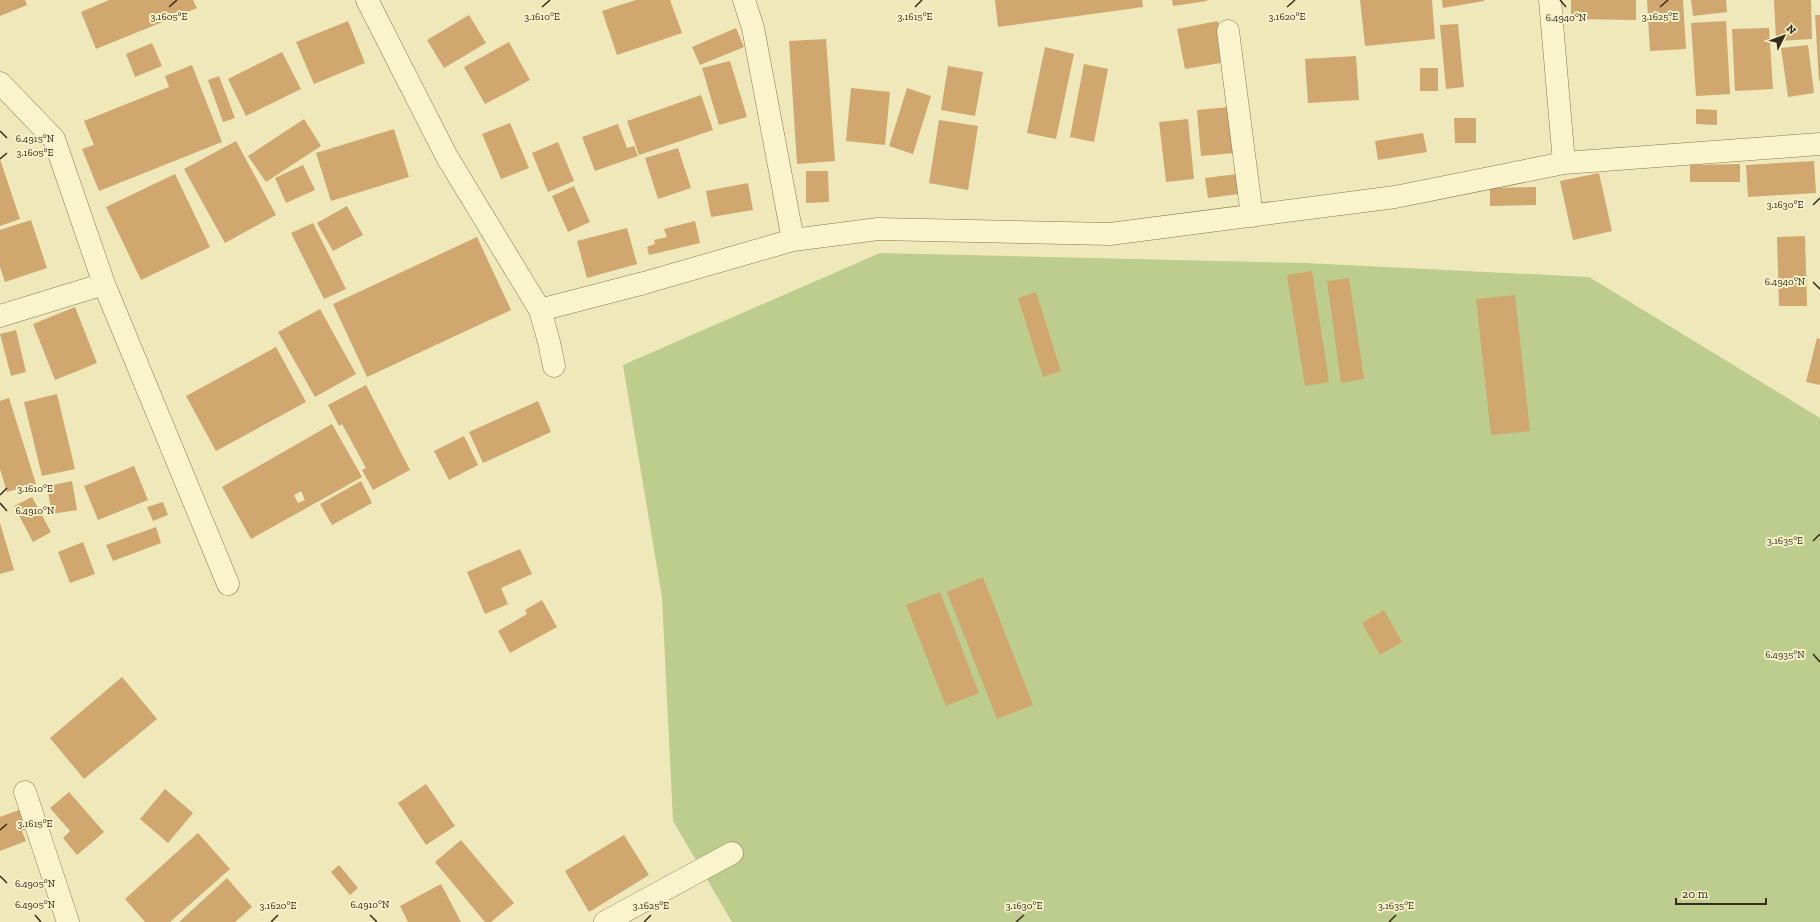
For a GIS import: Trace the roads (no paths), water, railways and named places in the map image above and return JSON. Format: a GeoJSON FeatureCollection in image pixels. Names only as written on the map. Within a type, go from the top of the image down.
{"type":"FeatureCollection","features":[{"type":"Feature","properties":{"kind":"street"},"geometry":{"type":"LineString","coordinates":[[367,0],[446,156],[540,310],[550,342],[554,366]]}},
{"type":"Feature","properties":{"kind":"street"},"geometry":{"type":"LineString","coordinates":[[744,0],[753,28],[793,240]]}},
{"type":"Feature","properties":{"kind":"street"},"geometry":{"type":"LineString","coordinates":[[1550,0],[1564,163]]}},
{"type":"Feature","properties":{"kind":"street"},"geometry":{"type":"LineString","coordinates":[[1228,31],[1252,216]]}},
{"type":"Feature","properties":{"kind":"street"},"geometry":{"type":"LineString","coordinates":[[0,83],[54,139],[104,284],[228,584]]}},
{"type":"Feature","properties":{"kind":"street"},"geometry":{"type":"LineString","coordinates":[[540,310],[644,283],[793,240],[878,229],[1110,234],[1395,197],[1564,163],[1820,144]]}},
{"type":"Feature","properties":{"kind":"street"},"geometry":{"type":"LineString","coordinates":[[0,316],[104,284]]}},
{"type":"Feature","properties":{"kind":"street"},"geometry":{"type":"LineString","coordinates":[[25,792],[68,922]]}},
{"type":"Feature","properties":{"kind":"street"},"geometry":{"type":"LineString","coordinates":[[605,922],[732,853]]}}]}
